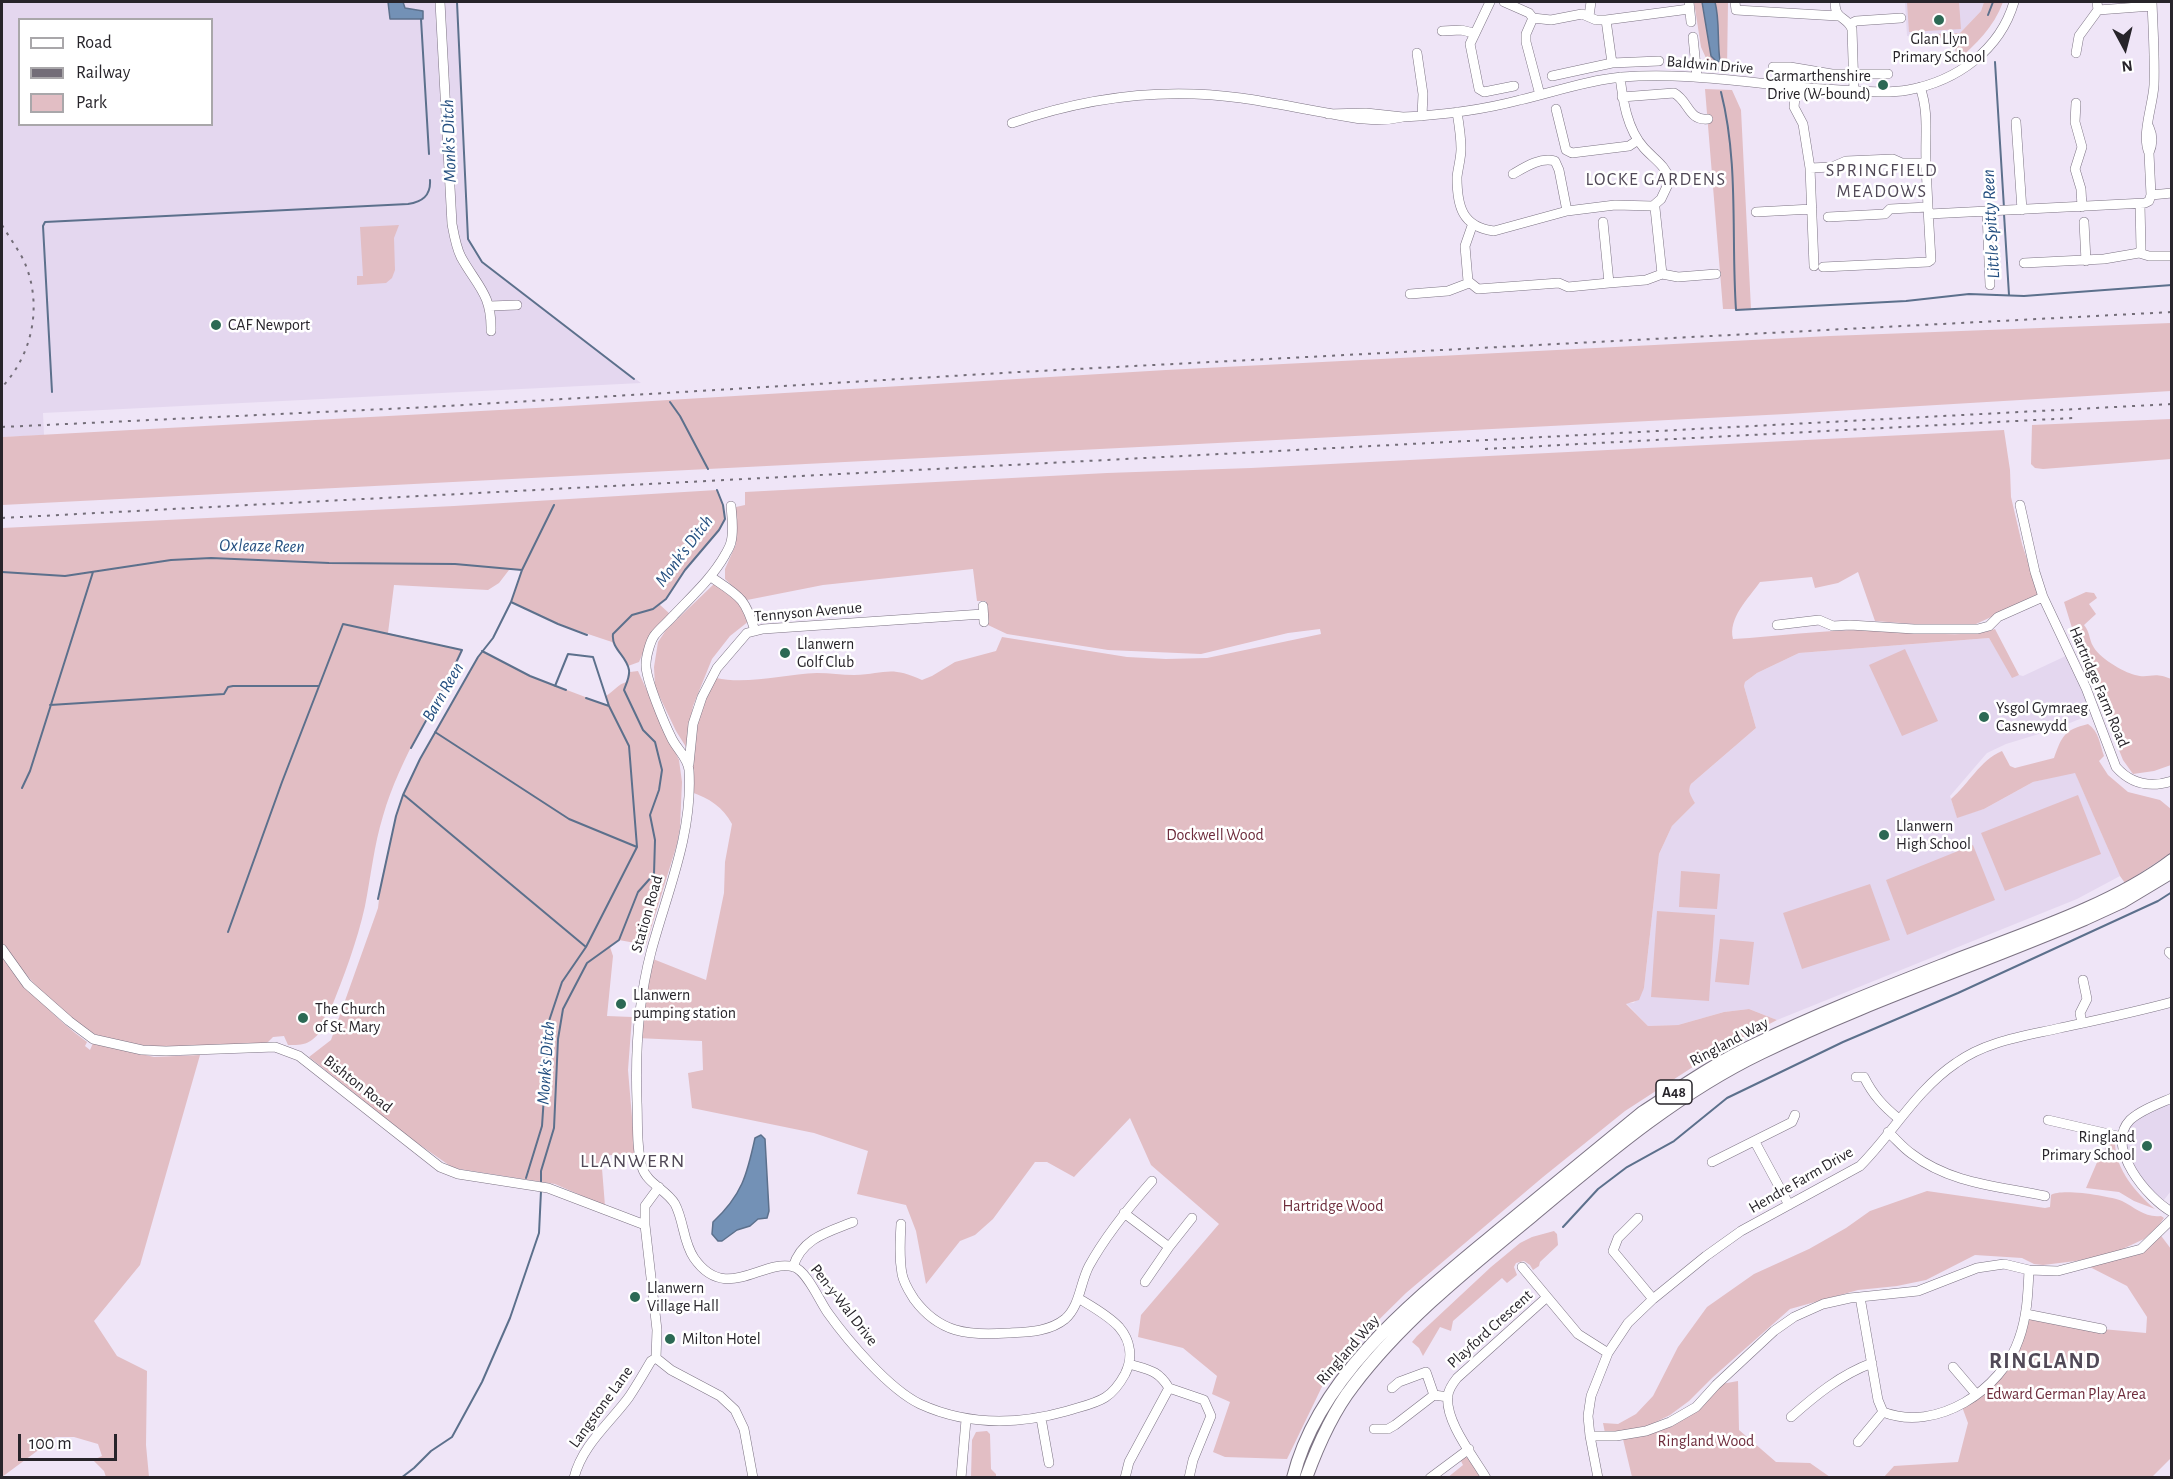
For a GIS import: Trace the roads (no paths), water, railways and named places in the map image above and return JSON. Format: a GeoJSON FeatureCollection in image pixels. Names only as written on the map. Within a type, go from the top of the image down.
{"type":"FeatureCollection","features":[{"type":"Feature","properties":{"kind":"main road","name":"Ringland Way"},"geometry":{"type":"LineString","coordinates":[[1293,1478],[1306,1440],[1323,1406],[1343,1378],[1370,1347],[1418,1299],[1644,1112],[1754,1044],[1835,1008],[2044,926],[2108,898],[2172,860]]}},
{"type":"Feature","properties":{"kind":"main road","name":"Ringland Way"},"geometry":{"type":"LineString","coordinates":[[1306,1478],[1317,1448],[1335,1413],[1352,1387],[1376,1358],[1429,1303],[1574,1181],[1682,1098],[1768,1050],[1835,1019],[2085,919],[2122,902],[2172,872]]}},
{"type":"Feature","properties":{"kind":"street"},"geometry":{"type":"LineString","coordinates":[[440,2],[452,224],[461,256],[480,285],[490,306],[491,331]]}},
{"type":"Feature","properties":{"kind":"street"},"geometry":{"type":"LineString","coordinates":[[1490,2],[1470,41],[1470,51],[1479,89],[1484,92],[1514,86]]}},
{"type":"Feature","properties":{"kind":"street"},"geometry":{"type":"LineString","coordinates":[[1504,2],[1529,13],[1533,18],[1548,21],[1579,14],[1596,20],[1606,20],[1689,5],[1691,22]]}},
{"type":"Feature","properties":{"kind":"street"},"geometry":{"type":"LineString","coordinates":[[1589,16],[1591,2]]}},
{"type":"Feature","properties":{"kind":"street"},"geometry":{"type":"LineString","coordinates":[[1735,2],[1736,10],[1838,16]]}},
{"type":"Feature","properties":{"kind":"street"},"geometry":{"type":"LineString","coordinates":[[1783,13],[1784,2]]}},
{"type":"Feature","properties":{"kind":"street"},"geometry":{"type":"LineString","coordinates":[[1835,2],[1838,16],[1850,24],[1852,29],[1854,91]]}},
{"type":"Feature","properties":{"kind":"street","name":"Baldwin Drive"},"geometry":{"type":"LineString","coordinates":[[1012,123],[1046,111],[1093,100],[1175,93],[1204,93],[1243,98],[1328,114],[1366,113],[1403,117],[1422,116],[1500,105],[1620,77],[1697,77],[1796,88],[1890,92],[1920,87],[1955,74],[1977,59],[2003,29],[2014,2]]}},
{"type":"Feature","properties":{"kind":"street"},"geometry":{"type":"LineString","coordinates":[[1828,217],[1885,214],[1890,209],[1987,212],[2147,202],[2151,195],[2149,153],[2152,147],[2149,108],[2154,84],[2152,4],[2098,6],[2079,36],[2076,53]]}},
{"type":"Feature","properties":{"kind":"street"},"geometry":{"type":"LineString","coordinates":[[1533,18],[1526,33],[1526,42],[1540,95]]}},
{"type":"Feature","properties":{"kind":"street"},"geometry":{"type":"LineString","coordinates":[[1850,24],[1856,21],[1901,18]]}},
{"type":"Feature","properties":{"kind":"street"},"geometry":{"type":"LineString","coordinates":[[1606,20],[1612,63]]}},
{"type":"Feature","properties":{"kind":"street"},"geometry":{"type":"LineString","coordinates":[[1442,32],[1461,30],[1474,33]]}},
{"type":"Feature","properties":{"kind":"street"},"geometry":{"type":"LineString","coordinates":[[1693,37],[1697,77]]}},
{"type":"Feature","properties":{"kind":"street"},"geometry":{"type":"LineString","coordinates":[[1418,53],[1422,116]]}},
{"type":"Feature","properties":{"kind":"street"},"geometry":{"type":"LineString","coordinates":[[1552,76],[1612,63],[1659,60]]}},
{"type":"Feature","properties":{"kind":"street"},"geometry":{"type":"LineString","coordinates":[[1773,67],[1790,67],[1832,74],[1888,74]]}},
{"type":"Feature","properties":{"kind":"street"},"geometry":{"type":"LineString","coordinates":[[1457,112],[1461,150],[1457,176],[1460,208],[1473,226],[1494,231],[1567,211],[1615,205],[1653,206],[1661,199],[1670,180],[1666,169],[1638,140],[1627,116],[1620,77]]}},
{"type":"Feature","properties":{"kind":"street"},"geometry":{"type":"LineString","coordinates":[[1796,88],[1794,107],[1803,124],[1810,168],[1818,267],[1928,262],[1931,260],[1926,163],[1926,104],[1920,87]]}},
{"type":"Feature","properties":{"kind":"street"},"geometry":{"type":"LineString","coordinates":[[1622,97],[1674,93],[1695,117],[1701,120],[1708,119]]}},
{"type":"Feature","properties":{"kind":"street"},"geometry":{"type":"LineString","coordinates":[[2076,104],[2075,122],[2082,147],[2077,158],[2076,169],[2081,189],[2082,207]]}},
{"type":"Feature","properties":{"kind":"street"},"geometry":{"type":"LineString","coordinates":[[1556,109],[1566,150],[1572,153],[1629,146],[1638,140]]}},
{"type":"Feature","properties":{"kind":"street"},"geometry":{"type":"LineString","coordinates":[[2016,122],[2022,210]]}},
{"type":"Feature","properties":{"kind":"street"},"geometry":{"type":"LineString","coordinates":[[1513,174],[1528,165],[1549,159],[1555,161],[1567,211]]}},
{"type":"Feature","properties":{"kind":"street"},"geometry":{"type":"LineString","coordinates":[[1810,168],[1832,167],[1845,161],[1893,159],[1902,163],[1926,163]]}},
{"type":"Feature","properties":{"kind":"street"},"geometry":{"type":"LineString","coordinates":[[1670,180],[1709,177]]}},
{"type":"Feature","properties":{"kind":"street"},"geometry":{"type":"LineString","coordinates":[[2151,195],[2172,194]]}},
{"type":"Feature","properties":{"kind":"street"},"geometry":{"type":"LineString","coordinates":[[2139,253],[2141,249],[2140,204]]}},
{"type":"Feature","properties":{"kind":"street"},"geometry":{"type":"LineString","coordinates":[[1653,206],[1662,274]]}},
{"type":"Feature","properties":{"kind":"street"},"geometry":{"type":"LineString","coordinates":[[1756,212],[1812,209]]}},
{"type":"Feature","properties":{"kind":"street"},"geometry":{"type":"LineString","coordinates":[[1987,212],[1990,285]]}},
{"type":"Feature","properties":{"kind":"street"},"geometry":{"type":"LineString","coordinates":[[1603,222],[1609,283]]}},
{"type":"Feature","properties":{"kind":"street"},"geometry":{"type":"LineString","coordinates":[[2084,222],[2086,261]]}},
{"type":"Feature","properties":{"kind":"street"},"geometry":{"type":"LineString","coordinates":[[1473,226],[1465,246],[1470,283],[1478,289],[1559,282],[1568,287],[1646,280],[1662,274],[1678,277],[1716,274]]}},
{"type":"Feature","properties":{"kind":"street"},"geometry":{"type":"LineString","coordinates":[[2024,263],[2086,261],[2139,253],[2148,256],[2171,256],[2169,244]]}},
{"type":"Feature","properties":{"kind":"street"},"geometry":{"type":"LineString","coordinates":[[1410,294],[1426,289],[1448,291],[1470,283]]}},
{"type":"Feature","properties":{"kind":"street"},"geometry":{"type":"LineString","coordinates":[[490,306],[517,305]]}},
{"type":"Feature","properties":{"kind":"street","name":"Hartridge Farm Road"},"geometry":{"type":"LineString","coordinates":[[2020,505],[2043,597],[2086,688],[2116,767],[2124,776],[2133,781],[2156,784],[2171,781]]}},
{"type":"Feature","properties":{"kind":"street"},"geometry":{"type":"LineString","coordinates":[[689,764],[672,739],[648,676],[646,664],[653,637],[711,577],[732,542],[731,506]]}},
{"type":"Feature","properties":{"kind":"street"},"geometry":{"type":"LineString","coordinates":[[711,577],[744,601],[755,631]]}},
{"type":"Feature","properties":{"kind":"street"},"geometry":{"type":"LineString","coordinates":[[1777,626],[1819,620],[1833,626],[1978,629],[1989,626],[1998,617],[2043,597]]}},
{"type":"Feature","properties":{"kind":"street","name":"Tennyson Avenue"},"geometry":{"type":"LineString","coordinates":[[689,764],[693,724],[702,697],[718,666],[747,633],[983,614]]}},
{"type":"Feature","properties":{"kind":"street","name":"Station Road"},"geometry":{"type":"LineString","coordinates":[[658,1187],[649,1180],[642,1169],[637,1092],[637,1031],[650,955],[676,869],[687,821],[689,764]]}},
{"type":"Feature","properties":{"kind":"street","name":"Bishton Road"},"geometry":{"type":"LineString","coordinates":[[2,949],[27,984],[69,1022],[93,1039],[142,1050],[275,1047],[299,1056],[440,1167],[459,1174],[548,1188],[645,1225]]}},
{"type":"Feature","properties":{"kind":"street"},"geometry":{"type":"LineString","coordinates":[[2082,1023],[2080,1013],[2087,999],[2083,980]]}},
{"type":"Feature","properties":{"kind":"street","name":"Hendre Farm Drive"},"geometry":{"type":"LineString","coordinates":[[1598,1478],[1588,1416],[1591,1396],[1608,1353],[1628,1323],[1653,1299],[1741,1231],[1860,1166],[1936,1079],[1972,1052],[2023,1036],[2172,1002]]}},
{"type":"Feature","properties":{"kind":"street"},"geometry":{"type":"LineString","coordinates":[[1856,1077],[1864,1077],[1882,1105],[1899,1119]]}},
{"type":"Feature","properties":{"kind":"street"},"geometry":{"type":"LineString","coordinates":[[2172,1098],[2145,1110],[2130,1120],[2122,1137],[2124,1156],[2135,1174],[2150,1196],[2172,1212]]}},
{"type":"Feature","properties":{"kind":"street"},"geometry":{"type":"LineString","coordinates":[[1712,1162],[1792,1122],[1795,1115]]}},
{"type":"Feature","properties":{"kind":"street"},"geometry":{"type":"LineString","coordinates":[[2048,1120],[2122,1137]]}},
{"type":"Feature","properties":{"kind":"street"},"geometry":{"type":"LineString","coordinates":[[1888,1132],[1912,1154],[1933,1168],[1955,1177],[2045,1196]]}},
{"type":"Feature","properties":{"kind":"street"},"geometry":{"type":"LineString","coordinates":[[1755,1142],[1789,1205]]}},
{"type":"Feature","properties":{"kind":"street"},"geometry":{"type":"LineString","coordinates":[[901,1224],[899,1253],[902,1276],[923,1311],[941,1324],[955,1330],[984,1335],[1047,1329],[1065,1319],[1073,1310],[1089,1266],[1124,1213],[1152,1181]]}},
{"type":"Feature","properties":{"kind":"street"},"geometry":{"type":"LineString","coordinates":[[658,1187],[645,1206],[645,1225],[657,1330],[656,1358],[671,1370],[720,1396],[735,1410],[744,1429],[753,1478]]}},
{"type":"Feature","properties":{"kind":"street","name":"Pen-y-Wal Drive"},"geometry":{"type":"LineString","coordinates":[[658,1187],[674,1201],[686,1243],[694,1258],[706,1270],[735,1279],[779,1267],[793,1267],[801,1272],[828,1313],[889,1382],[919,1404],[966,1420],[1012,1422],[1041,1418],[1103,1400],[1113,1393],[1130,1364]]}},
{"type":"Feature","properties":{"kind":"street"},"geometry":{"type":"LineString","coordinates":[[1124,1213],[1169,1247]]}},
{"type":"Feature","properties":{"kind":"street"},"geometry":{"type":"LineString","coordinates":[[1145,1282],[1192,1218]]}},
{"type":"Feature","properties":{"kind":"street"},"geometry":{"type":"LineString","coordinates":[[1638,1218],[1618,1238],[1613,1251],[1653,1299]]}},
{"type":"Feature","properties":{"kind":"street"},"geometry":{"type":"LineString","coordinates":[[1590,1436],[1622,1435],[1646,1431],[1670,1422],[1696,1407],[1760,1344],[1794,1317],[1823,1304],[1860,1297],[1918,1291],[1977,1268],[2004,1264],[2030,1270],[2058,1271],[2141,1249],[2172,1219]]}},
{"type":"Feature","properties":{"kind":"street"},"geometry":{"type":"LineString","coordinates":[[793,1267],[804,1247],[816,1236],[853,1222]]}},
{"type":"Feature","properties":{"kind":"street"},"geometry":{"type":"LineString","coordinates":[[1522,1267],[1578,1334],[1608,1353]]}},
{"type":"Feature","properties":{"kind":"street"},"geometry":{"type":"LineString","coordinates":[[1860,1297],[1878,1400],[1883,1412],[1896,1418],[1943,1414],[1968,1401],[2005,1368],[2019,1340],[2026,1314],[2030,1270]]}},
{"type":"Feature","properties":{"kind":"street"},"geometry":{"type":"LineString","coordinates":[[1078,1298],[1118,1327],[1127,1340],[1130,1364],[1153,1370],[1161,1376],[1169,1389],[1204,1400],[1211,1416],[1193,1460],[1189,1478]]}},
{"type":"Feature","properties":{"kind":"street","name":"Playford Crescent"},"geometry":{"type":"LineString","coordinates":[[1448,1397],[1450,1388],[1457,1378],[1547,1298]]}},
{"type":"Feature","properties":{"kind":"street"},"geometry":{"type":"LineString","coordinates":[[2026,1314],[2103,1329]]}},
{"type":"Feature","properties":{"kind":"street","name":"Langstone Lane"},"geometry":{"type":"LineString","coordinates":[[574,1478],[581,1458],[629,1396],[651,1361],[656,1358]]}},
{"type":"Feature","properties":{"kind":"street"},"geometry":{"type":"LineString","coordinates":[[1791,1418],[1820,1392],[1852,1370],[1872,1363]]}},
{"type":"Feature","properties":{"kind":"street"},"geometry":{"type":"LineString","coordinates":[[1953,1366],[1976,1394]]}},
{"type":"Feature","properties":{"kind":"street"},"geometry":{"type":"LineString","coordinates":[[1392,1388],[1399,1382],[1426,1372],[1434,1395]]}},
{"type":"Feature","properties":{"kind":"street"},"geometry":{"type":"LineString","coordinates":[[1125,1478],[1129,1462],[1169,1389]]}},
{"type":"Feature","properties":{"kind":"street"},"geometry":{"type":"LineString","coordinates":[[1374,1429],[1388,1429],[1434,1395],[1448,1397],[1450,1417],[1486,1478]]}},
{"type":"Feature","properties":{"kind":"street"},"geometry":{"type":"LineString","coordinates":[[1858,1442],[1883,1412]]}},
{"type":"Feature","properties":{"kind":"street"},"geometry":{"type":"LineString","coordinates":[[1041,1418],[1049,1462]]}},
{"type":"Feature","properties":{"kind":"street"},"geometry":{"type":"LineString","coordinates":[[961,1478],[966,1420]]}},
{"type":"Feature","properties":{"kind":"street"},"geometry":{"type":"LineString","coordinates":[[1430,1478],[1469,1449]]}},
{"type":"Feature","properties":{"kind":"water"},"geometry":{"type":"Polygon","coordinates":[[[388,2],[403,2],[405,8],[423,11],[423,19],[390,19],[388,2]]]}},
{"type":"Feature","properties":{"kind":"water"},"geometry":{"type":"Polygon","coordinates":[[[1702,2],[1715,2],[1720,61],[1717,62],[1711,56],[1702,2]]]}},
{"type":"Feature","properties":{"kind":"water"},"geometry":{"type":"Polygon","coordinates":[[[761,1135],[765,1139],[769,1211],[767,1218],[758,1219],[750,1226],[737,1230],[722,1241],[718,1241],[712,1234],[713,1222],[731,1203],[742,1184],[755,1138],[761,1135]]]}},
{"type":"Feature","properties":{"kind":"waterway","name":"Monk's Ditch"},"geometry":{"type":"LineString","coordinates":[[457,2],[468,239],[482,262],[634,379]]}},
{"type":"Feature","properties":{"kind":"waterway","name":"Little Spitty Reen"},"geometry":{"type":"LineString","coordinates":[[1988,15],[1993,2]]}},
{"type":"Feature","properties":{"kind":"waterway"},"geometry":{"type":"LineString","coordinates":[[421,19],[429,154]]}},
{"type":"Feature","properties":{"kind":"waterway"},"geometry":{"type":"LineString","coordinates":[[1717,61],[1718,70]]}},
{"type":"Feature","properties":{"kind":"waterway","name":"Little Spitty Reen"},"geometry":{"type":"LineString","coordinates":[[1995,62],[2004,208]]}},
{"type":"Feature","properties":{"kind":"waterway"},"geometry":{"type":"LineString","coordinates":[[1721,92],[1727,119],[1732,173],[1736,310],[1906,301],[1969,294],[2024,296],[2172,285]]}},
{"type":"Feature","properties":{"kind":"waterway"},"geometry":{"type":"LineString","coordinates":[[52,392],[43,226],[45,222],[408,204],[425,197],[429,190],[430,180]]}},
{"type":"Feature","properties":{"kind":"waterway","name":"Little Spitty Reen"},"geometry":{"type":"LineString","coordinates":[[2004,214],[2009,295]]}},
{"type":"Feature","properties":{"kind":"waterway","name":"Monk's Ditch"},"geometry":{"type":"LineString","coordinates":[[670,402],[708,469]]}},
{"type":"Feature","properties":{"kind":"waterway","name":"Monk's Ditch"},"geometry":{"type":"LineString","coordinates":[[541,1185],[541,1171],[554,1128],[558,1039],[563,1009],[587,963],[619,940],[638,892],[654,874],[655,840],[650,815],[659,790],[662,770],[655,742],[643,730],[624,690],[629,670],[614,644],[613,634],[632,615],[653,609],[666,599],[685,570],[719,530],[725,519],[717,490]]}},
{"type":"Feature","properties":{"kind":"waterway","name":"Barn Reen"},"geometry":{"type":"LineString","coordinates":[[378,899],[396,816],[403,795],[420,759],[478,657],[493,638],[511,602],[522,570],[554,505]]}},
{"type":"Feature","properties":{"kind":"waterway","name":"Oxleaze Reen"},"geometry":{"type":"LineString","coordinates":[[2,572],[65,576],[171,560],[211,558],[329,563],[455,564],[522,570]]}},
{"type":"Feature","properties":{"kind":"waterway"},"geometry":{"type":"LineString","coordinates":[[22,788],[30,771],[93,572]]}},
{"type":"Feature","properties":{"kind":"waterway"},"geometry":{"type":"LineString","coordinates":[[511,602],[587,635]]}},
{"type":"Feature","properties":{"kind":"waterway"},"geometry":{"type":"LineString","coordinates":[[228,932],[282,782],[343,624],[462,650],[454,667]]}},
{"type":"Feature","properties":{"kind":"waterway"},"geometry":{"type":"LineString","coordinates":[[482,651],[530,676],[566,690]]}},
{"type":"Feature","properties":{"kind":"waterway"},"geometry":{"type":"LineString","coordinates":[[526,1178],[542,1126],[549,1021],[562,982],[586,947],[637,847],[629,746],[609,706],[593,657],[568,654],[555,686]]}},
{"type":"Feature","properties":{"kind":"waterway"},"geometry":{"type":"LineString","coordinates":[[411,748],[451,675]]}},
{"type":"Feature","properties":{"kind":"waterway"},"geometry":{"type":"LineString","coordinates":[[50,705],[224,694],[228,687],[233,686],[319,686]]}},
{"type":"Feature","properties":{"kind":"waterway"},"geometry":{"type":"LineString","coordinates":[[586,698],[609,706]]}},
{"type":"Feature","properties":{"kind":"waterway"},"geometry":{"type":"LineString","coordinates":[[435,732],[569,819],[637,847]]}},
{"type":"Feature","properties":{"kind":"waterway"},"geometry":{"type":"LineString","coordinates":[[404,795],[586,947]]}},
{"type":"Feature","properties":{"kind":"waterway"},"geometry":{"type":"LineString","coordinates":[[1563,1227],[1598,1189],[1627,1167],[1674,1141],[1727,1098],[1843,1042],[1958,993],[2158,901],[2172,892]]}},
{"type":"Feature","properties":{"kind":"waterway","name":"Monk's Ditch"},"geometry":{"type":"LineString","coordinates":[[401,1478],[431,1451],[452,1437],[482,1382],[510,1318],[539,1233],[541,1191]]}},
{"type":"Feature","properties":{"kind":"railway"},"geometry":{"type":"LineString","coordinates":[[2,225],[24,261],[30,277],[34,311],[28,344],[13,374],[2,387]]}},
{"type":"Feature","properties":{"kind":"railway"},"geometry":{"type":"LineString","coordinates":[[2,427],[429,407],[1019,372],[2172,312]]}},
{"type":"Feature","properties":{"kind":"railway"},"geometry":{"type":"LineString","coordinates":[[2,518],[2172,404]]}},
{"type":"Feature","properties":{"kind":"railway"},"geometry":{"type":"LineString","coordinates":[[1485,449],[2073,418]]}},
{"type":"Feature","properties":{"kind":"place","name":"Glan Llyn Primary School"},"geometry":{"type":"Point","coordinates":[1939,20]}},
{"type":"Feature","properties":{"kind":"place","name":"Carmarthenshire Drive (W-bound)"},"geometry":{"type":"Point","coordinates":[1883,85]}},
{"type":"Feature","properties":{"kind":"place","name":"CAF Newport"},"geometry":{"type":"Point","coordinates":[216,325]}},
{"type":"Feature","properties":{"kind":"place","name":"Llanwern Golf Club"},"geometry":{"type":"Point","coordinates":[785,653]}},
{"type":"Feature","properties":{"kind":"place","name":"Ysgol Gymraeg Casnewydd"},"geometry":{"type":"Point","coordinates":[1984,717]}},
{"type":"Feature","properties":{"kind":"place","name":"Llanwern High School"},"geometry":{"type":"Point","coordinates":[1884,835]}},
{"type":"Feature","properties":{"kind":"place","name":"Llanwern pumping station"},"geometry":{"type":"Point","coordinates":[621,1004]}},
{"type":"Feature","properties":{"kind":"place","name":"The Church of St. Mary"},"geometry":{"type":"Point","coordinates":[303,1018]}},
{"type":"Feature","properties":{"kind":"place","name":"Ringland Primary School"},"geometry":{"type":"Point","coordinates":[2147,1146]}},
{"type":"Feature","properties":{"kind":"place","name":"Llanwern Village Hall"},"geometry":{"type":"Point","coordinates":[635,1297]}},
{"type":"Feature","properties":{"kind":"place","name":"Milton Hotel"},"geometry":{"type":"Point","coordinates":[670,1339]}},
{"type":"Feature","properties":{"kind":"district","name":"LOCKE GARDENS"},"geometry":{"type":"Point","coordinates":[1656,180]}},
{"type":"Feature","properties":{"kind":"district","name":"SPRINGFIELD MEADOWS"},"geometry":{"type":"Point","coordinates":[1882,181]}},
{"type":"Feature","properties":{"kind":"district","name":"LLANWERN"},"geometry":{"type":"Point","coordinates":[633,1161]}},
{"type":"Feature","properties":{"kind":"district","name":"RINGLAND"},"geometry":{"type":"Point","coordinates":[2045,1361]}},
{"type":"Feature","properties":{"kind":"park label","name":"Dockwell Wood"},"geometry":{"type":"Point","coordinates":[1215,835]}},
{"type":"Feature","properties":{"kind":"park label","name":"Hartridge Wood"},"geometry":{"type":"Point","coordinates":[1333,1206]}},
{"type":"Feature","properties":{"kind":"park label","name":"Edward German Play Area"},"geometry":{"type":"Point","coordinates":[2066,1394]}},
{"type":"Feature","properties":{"kind":"park label","name":"Ringland Wood"},"geometry":{"type":"Point","coordinates":[1706,1441]}}]}
